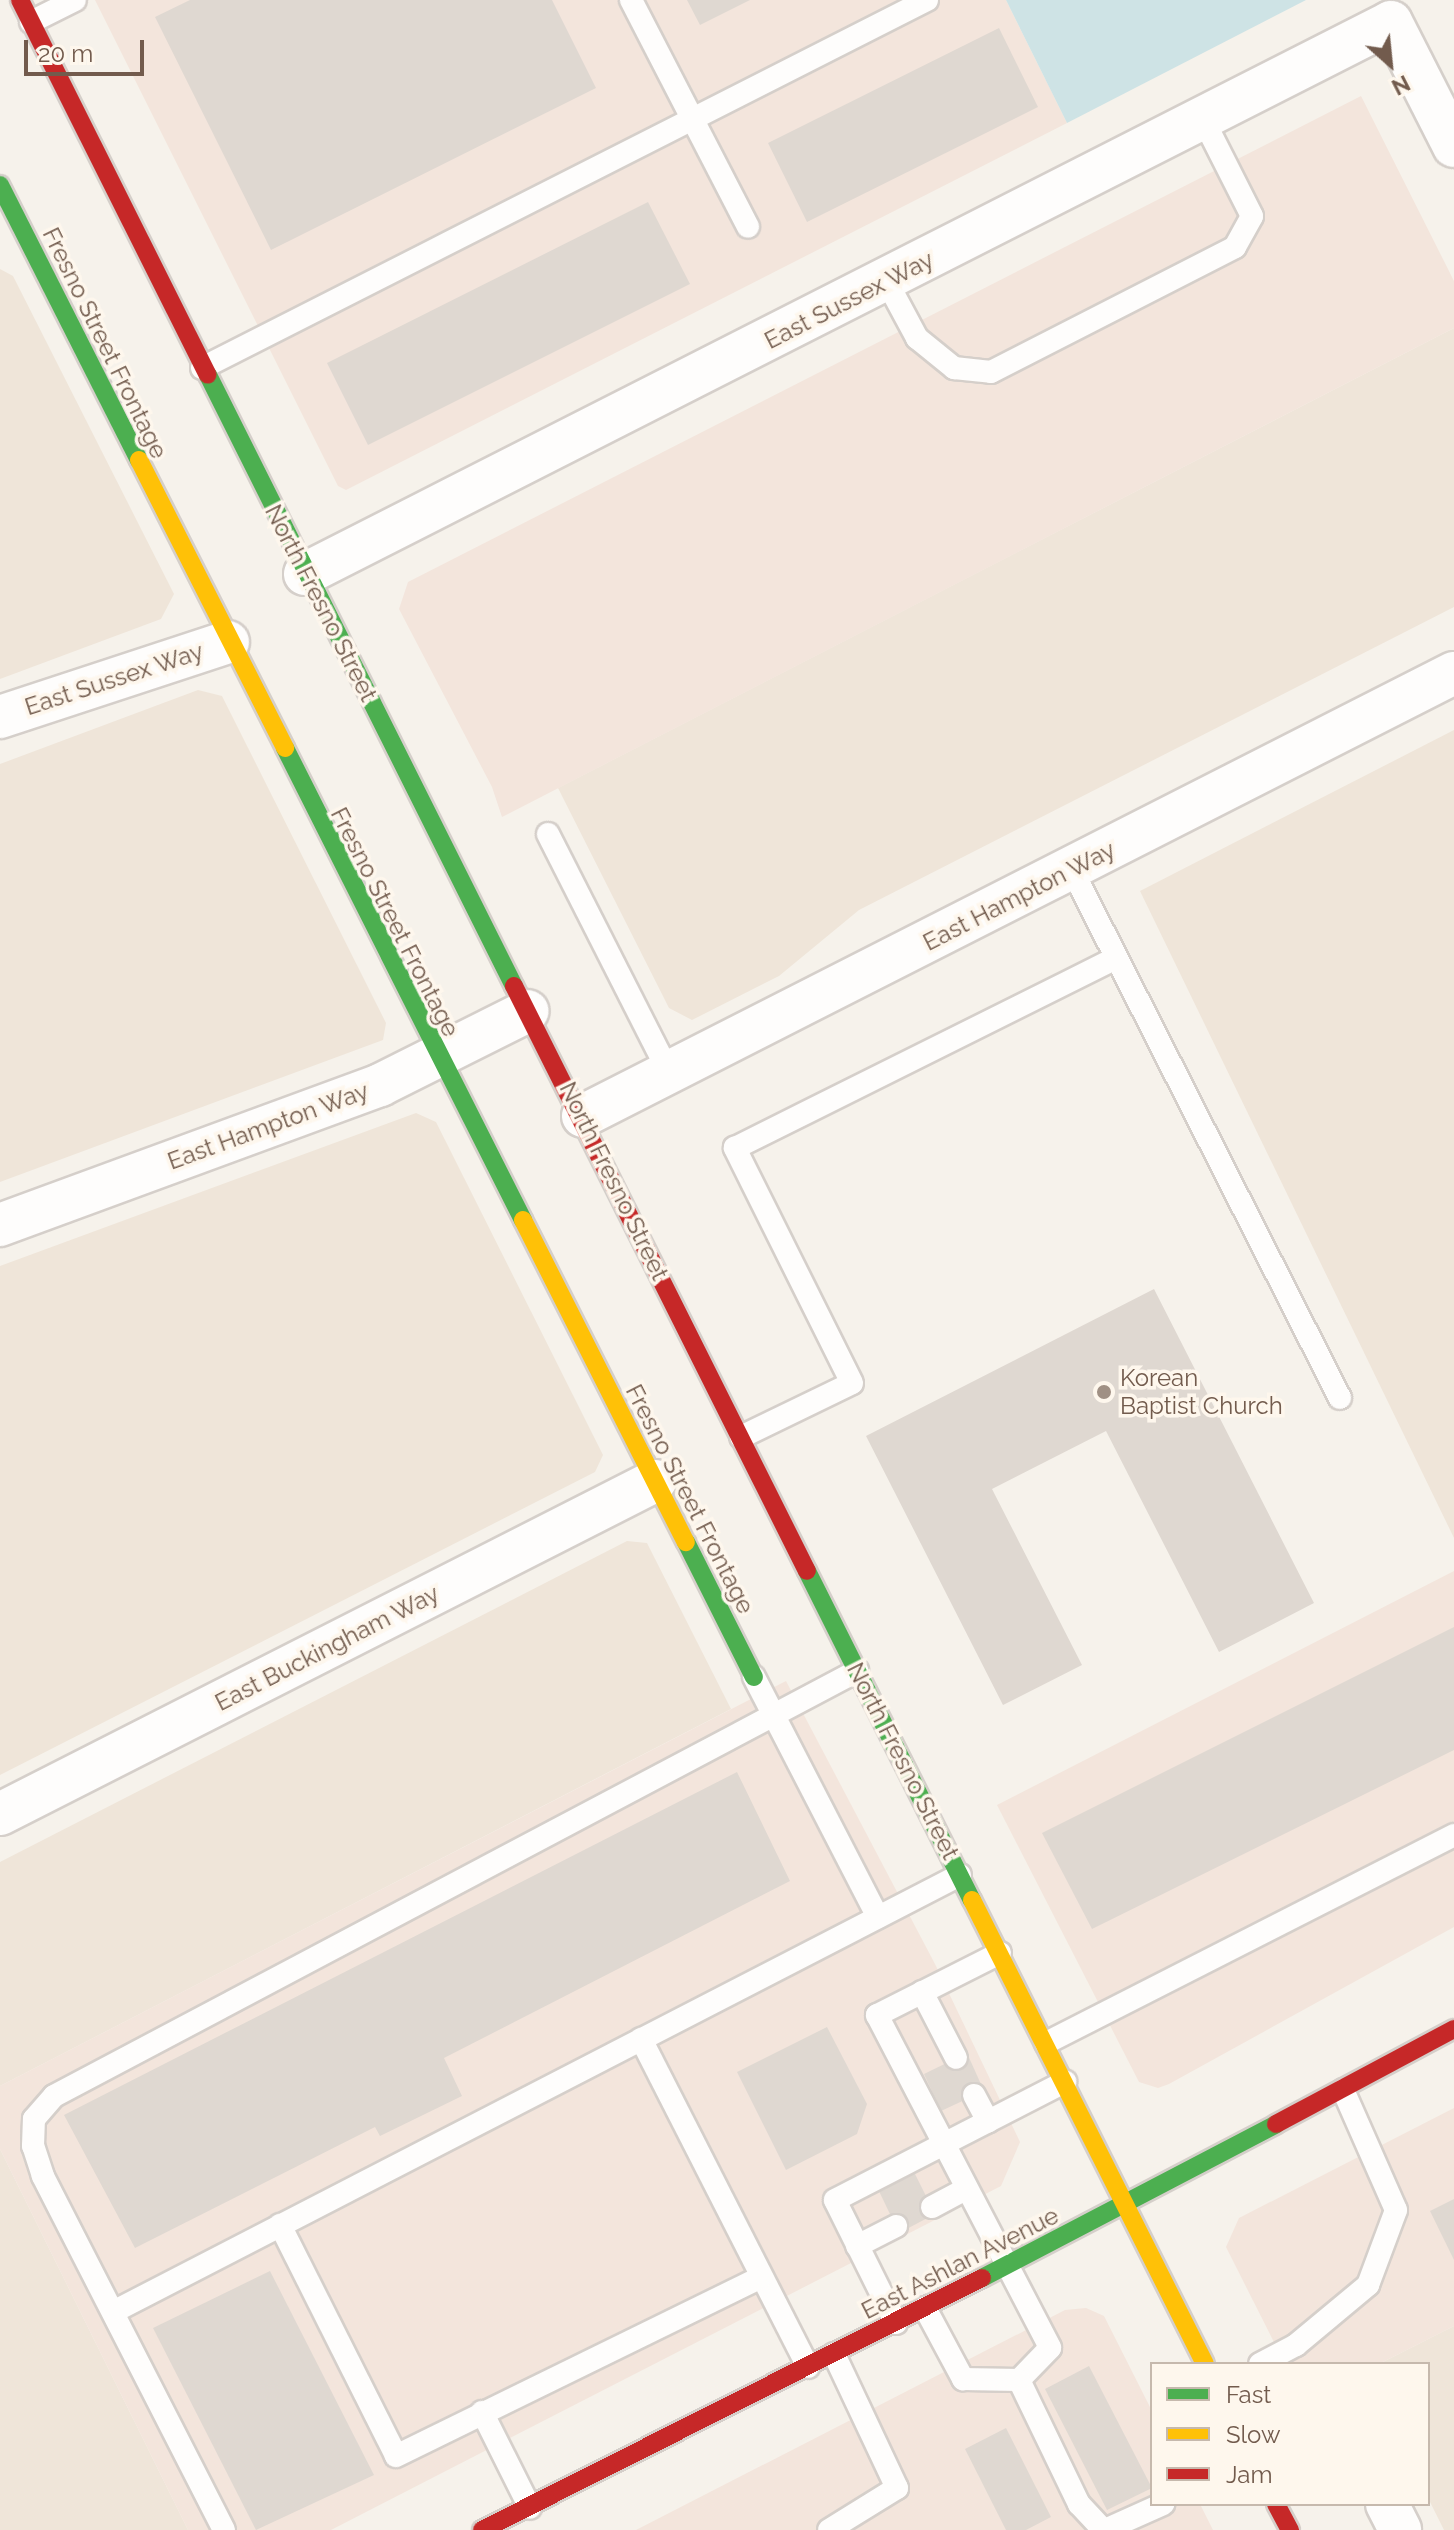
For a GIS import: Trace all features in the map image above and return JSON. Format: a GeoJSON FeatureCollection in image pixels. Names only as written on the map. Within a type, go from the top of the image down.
{"type":"FeatureCollection","features":[{"type":"Feature","properties":{"kind":"main road","name":"North Fresno Street"},"geometry":{"type":"LineString","coordinates":[[20,0],[305,574],[583,1116],[1204,2362]]}},
{"type":"Feature","properties":{"kind":"main road","name":"Fresno Street Frontage"},"geometry":{"type":"LineString","coordinates":[[4,204],[436,1058],[754,1677]]}},
{"type":"Feature","properties":{"kind":"main road","name":"East Ashlan Avenue"},"geometry":{"type":"LineString","coordinates":[[482,2530],[1007,2266],[1454,2029]]}},
{"type":"Feature","properties":{"kind":"main road"},"geometry":{"type":"LineString","coordinates":[[1277,2506],[1290,2530]]}},
{"type":"Feature","properties":{"kind":"street","name":"East Sussex Way"},"geometry":{"type":"LineString","coordinates":[[305,574],[887,282],[1391,22],[1454,146]]}},
{"type":"Feature","properties":{"kind":"street","name":"East Sussex Way"},"geometry":{"type":"LineString","coordinates":[[0,717],[228,642]]}},
{"type":"Feature","properties":{"kind":"street","name":"East Hampton Way"},"geometry":{"type":"LineString","coordinates":[[583,1116],[1072,870],[1454,673]]}},
{"type":"Feature","properties":{"kind":"street","name":"East Hampton Way"},"geometry":{"type":"LineString","coordinates":[[0,1225],[380,1085],[528,1011]]}},
{"type":"Feature","properties":{"kind":"street","name":"East Buckingham Way"},"geometry":{"type":"LineString","coordinates":[[0,1814],[655,1481]]}},
{"type":"Feature","properties":{"kind":"street"},"geometry":{"type":"LineString","coordinates":[[1388,2506],[1400,2530]]}},
{"type":"Feature","properties":{"kind":"lane"},"geometry":{"type":"LineString","coordinates":[[31,22],[75,0]]}},
{"type":"Feature","properties":{"kind":"lane"},"geometry":{"type":"LineString","coordinates":[[631,0],[748,227]]}},
{"type":"Feature","properties":{"kind":"lane"},"geometry":{"type":"LineString","coordinates":[[202,368],[927,0]]}},
{"type":"Feature","properties":{"kind":"lane"},"geometry":{"type":"LineString","coordinates":[[887,282],[917,338],[954,368],[974,373],[991,372],[1208,261],[1235,247],[1252,216],[1203,119]]}},
{"type":"Feature","properties":{"kind":"lane"},"geometry":{"type":"LineString","coordinates":[[548,834],[669,1072]]}},
{"type":"Feature","properties":{"kind":"lane"},"geometry":{"type":"LineString","coordinates":[[1072,870],[1340,1398]]}},
{"type":"Feature","properties":{"kind":"lane"},"geometry":{"type":"LineString","coordinates":[[741,1437],[852,1383],[735,1148],[1116,958]]}},
{"type":"Feature","properties":{"kind":"lane"},"geometry":{"type":"LineString","coordinates":[[224,2530],[43,2176],[33,2146],[34,2119],[54,2096],[857,1671]]}},
{"type":"Feature","properties":{"kind":"lane"},"geometry":{"type":"LineString","coordinates":[[754,1677],[878,1917]]}},
{"type":"Feature","properties":{"kind":"lane"},"geometry":{"type":"LineString","coordinates":[[1046,2043],[1454,1835]]}},
{"type":"Feature","properties":{"kind":"lane"},"geometry":{"type":"LineString","coordinates":[[113,2312],[960,1875]]}},
{"type":"Feature","properties":{"kind":"lane"},"geometry":{"type":"LineString","coordinates":[[925,2308],[963,2379],[1019,2380],[1050,2348],[877,2015],[1000,1953]]}},
{"type":"Feature","properties":{"kind":"lane"},"geometry":{"type":"LineString","coordinates":[[922,1992],[956,2058]]}},
{"type":"Feature","properties":{"kind":"lane"},"geometry":{"type":"LineString","coordinates":[[641,2039],[808,2367]]}},
{"type":"Feature","properties":{"kind":"lane"},"geometry":{"type":"LineString","coordinates":[[896,2323],[835,2200],[1065,2082]]}},
{"type":"Feature","properties":{"kind":"lane"},"geometry":{"type":"LineString","coordinates":[[1264,2362],[1296,2345],[1368,2285],[1396,2210],[1343,2090]]}},
{"type":"Feature","properties":{"kind":"lane"},"geometry":{"type":"LineString","coordinates":[[974,2095],[988,2121]]}},
{"type":"Feature","properties":{"kind":"lane"},"geometry":{"type":"LineString","coordinates":[[932,2207],[966,2189]]}},
{"type":"Feature","properties":{"kind":"lane"},"geometry":{"type":"LineString","coordinates":[[280,2225],[396,2456],[762,2277]]}},
{"type":"Feature","properties":{"kind":"lane"},"geometry":{"type":"LineString","coordinates":[[857,2246],[896,2226]]}},
{"type":"Feature","properties":{"kind":"lane"},"geometry":{"type":"LineString","coordinates":[[829,2530],[897,2488],[834,2354]]}},
{"type":"Feature","properties":{"kind":"lane"},"geometry":{"type":"LineString","coordinates":[[1019,2380],[1079,2504],[1104,2530],[1158,2506]]}},
{"type":"Feature","properties":{"kind":"lane"},"geometry":{"type":"LineString","coordinates":[[482,2412],[530,2508]]}},
{"type":"Feature","properties":{"kind":"shaded area"},"geometry":{"type":"Polygon","coordinates":[[[95,0],[1006,0],[1067,123],[346,490],[338,486],[95,0]]]}},
{"type":"Feature","properties":{"kind":"shaded area"},"geometry":{"type":"Polygon","coordinates":[[[1006,0],[1306,0],[1067,123],[1006,0]]]}},
{"type":"Feature","properties":{"kind":"shaded area"},"geometry":{"type":"Polygon","coordinates":[[[1361,96],[1454,281],[1454,328],[502,817],[492,787],[399,609],[408,582],[1361,96]]]}},
{"type":"Feature","properties":{"kind":"shaded area"},"geometry":{"type":"Polygon","coordinates":[[[0,269],[13,276],[174,594],[161,619],[0,679],[0,269]]]}},
{"type":"Feature","properties":{"kind":"shaded area"},"geometry":{"type":"Polygon","coordinates":[[[1454,328],[1454,607],[859,910],[779,976],[692,1020],[669,1008],[558,788],[1454,328]]]}},
{"type":"Feature","properties":{"kind":"shaded area"},"geometry":{"type":"Polygon","coordinates":[[[198,690],[222,696],[386,1023],[383,1040],[0,1182],[0,764],[198,690]]]}},
{"type":"Feature","properties":{"kind":"shaded area"},"geometry":{"type":"Polygon","coordinates":[[[1454,730],[1454,1538],[1140,891],[1454,730]]]}},
{"type":"Feature","properties":{"kind":"shaded area"},"geometry":{"type":"Polygon","coordinates":[[[416,1113],[436,1122],[603,1455],[595,1472],[0,1775],[0,1266],[416,1113]]]}},
{"type":"Feature","properties":{"kind":"shaded area"},"geometry":{"type":"Polygon","coordinates":[[[627,1541],[647,1543],[731,1709],[0,2086],[0,1862],[627,1541]]]}},
{"type":"Feature","properties":{"kind":"shaded area"},"geometry":{"type":"Polygon","coordinates":[[[1454,1571],[1454,1927],[1169,2084],[1158,2088],[1139,2082],[997,1805],[1454,1571]]]}},
{"type":"Feature","properties":{"kind":"shaded area"},"geometry":{"type":"Polygon","coordinates":[[[786,1681],[935,1964],[1020,2142],[1001,2186],[331,2530],[188,2530],[0,2149],[0,2086],[786,1681]]]}},
{"type":"Feature","properties":{"kind":"shaded area"},"geometry":{"type":"Polygon","coordinates":[[[1454,2108],[1454,2326],[1383,2362],[1284,2362],[1226,2247],[1239,2218],[1454,2108]]]}},
{"type":"Feature","properties":{"kind":"shaded area"},"geometry":{"type":"Polygon","coordinates":[[[0,2149],[188,2530],[0,2530],[0,2149]]]}},
{"type":"Feature","properties":{"kind":"shaded area"},"geometry":{"type":"Polygon","coordinates":[[[1086,2308],[1104,2316],[1150,2407],[1150,2506],[1201,2506],[1213,2530],[636,2530],[1065,2310],[1086,2308]]]}},
{"type":"Feature","properties":{"kind":"shaded area"},"geometry":{"type":"Polygon","coordinates":[[[1454,2326],[1454,2530],[1444,2530],[1430,2502],[1430,2362],[1383,2362],[1454,2326]]]}},
{"type":"Feature","properties":{"kind":"building"},"geometry":{"type":"Polygon","coordinates":[[[190,0],[552,0],[596,88],[271,250],[155,17],[190,0]]]}},
{"type":"Feature","properties":{"kind":"building"},"geometry":{"type":"Polygon","coordinates":[[[687,0],[750,0],[700,25],[687,0]]]}},
{"type":"Feature","properties":{"kind":"building"},"geometry":{"type":"Polygon","coordinates":[[[999,28],[1038,107],[807,222],[768,143],[999,28]]]}},
{"type":"Feature","properties":{"kind":"building"},"geometry":{"type":"Polygon","coordinates":[[[648,202],[690,284],[368,445],[327,363],[648,202]]]}},
{"type":"Feature","properties":{"kind":"building"},"geometry":{"type":"Polygon","coordinates":[[[1154,1289],[1314,1603],[1219,1652],[1106,1431],[992,1489],[1082,1665],[1003,1705],[866,1436],[1154,1289]]]}},
{"type":"Feature","properties":{"kind":"building"},"geometry":{"type":"Polygon","coordinates":[[[1454,1627],[1454,1750],[1092,1929],[1042,1833],[1454,1627]]]}},
{"type":"Feature","properties":{"kind":"building"},"geometry":{"type":"Polygon","coordinates":[[[737,1772],[790,1881],[444,2058],[462,2096],[380,2136],[375,2127],[135,2248],[64,2115],[737,1772]]]}},
{"type":"Feature","properties":{"kind":"building"},"geometry":{"type":"Polygon","coordinates":[[[827,2027],[867,2104],[857,2134],[786,2170],[737,2072],[827,2027]]]}},
{"type":"Feature","properties":{"kind":"building"},"geometry":{"type":"Polygon","coordinates":[[[967,2053],[984,2091],[941,2111],[924,2074],[967,2053]]]}},
{"type":"Feature","properties":{"kind":"building"},"geometry":{"type":"Polygon","coordinates":[[[914,2172],[935,2214],[899,2233],[878,2189],[914,2172]]]}},
{"type":"Feature","properties":{"kind":"building"},"geometry":{"type":"Polygon","coordinates":[[[1454,2199],[1454,2260],[1430,2211],[1454,2199]]]}},
{"type":"Feature","properties":{"kind":"building"},"geometry":{"type":"Polygon","coordinates":[[[270,2271],[374,2475],[256,2530],[153,2328],[270,2271]]]}},
{"type":"Feature","properties":{"kind":"building"},"geometry":{"type":"Polygon","coordinates":[[[1089,2366],[1150,2489],[1107,2510],[1045,2389],[1089,2366]]]}},
{"type":"Feature","properties":{"kind":"building"},"geometry":{"type":"Polygon","coordinates":[[[1006,2428],[1051,2517],[1026,2530],[1006,2530],[965,2449],[1006,2428]]]}},
{"type":"Feature","properties":{"kind":"traffic: fast"},"geometry":{"type":"LineString","coordinates":[[0,185],[139,460]]}},
{"type":"Feature","properties":{"kind":"traffic: fast"},"geometry":{"type":"LineString","coordinates":[[208,375],[514,986]]}},
{"type":"Feature","properties":{"kind":"traffic: fast"},"geometry":{"type":"LineString","coordinates":[[285,748],[523,1220]]}},
{"type":"Feature","properties":{"kind":"traffic: fast"},"geometry":{"type":"LineString","coordinates":[[686,1542],[754,1677]]}},
{"type":"Feature","properties":{"kind":"traffic: fast"},"geometry":{"type":"LineString","coordinates":[[807,1571],[972,1900]]}},
{"type":"Feature","properties":{"kind":"traffic: fast"},"geometry":{"type":"LineString","coordinates":[[982,2278],[1276,2124]]}},
{"type":"Feature","properties":{"kind":"traffic: slow"},"geometry":{"type":"LineString","coordinates":[[139,460],[285,748]]}},
{"type":"Feature","properties":{"kind":"traffic: slow"},"geometry":{"type":"LineString","coordinates":[[523,1220],[686,1542]]}},
{"type":"Feature","properties":{"kind":"traffic: slow"},"geometry":{"type":"LineString","coordinates":[[972,1900],[1204,2362]]}},
{"type":"Feature","properties":{"kind":"traffic: jam"},"geometry":{"type":"LineString","coordinates":[[20,0],[208,375]]}},
{"type":"Feature","properties":{"kind":"traffic: jam"},"geometry":{"type":"LineString","coordinates":[[514,986],[807,1571]]}},
{"type":"Feature","properties":{"kind":"traffic: jam"},"geometry":{"type":"LineString","coordinates":[[1276,2124],[1454,2029]]}},
{"type":"Feature","properties":{"kind":"traffic: jam"},"geometry":{"type":"LineString","coordinates":[[482,2530],[982,2278]]}},
{"type":"Feature","properties":{"kind":"traffic: jam"},"geometry":{"type":"LineString","coordinates":[[1277,2506],[1290,2530]]}},
{"type":"Feature","properties":{"kind":"place","name":"Korean Baptist Church"},"geometry":{"type":"Point","coordinates":[1104,1392]}}]}
